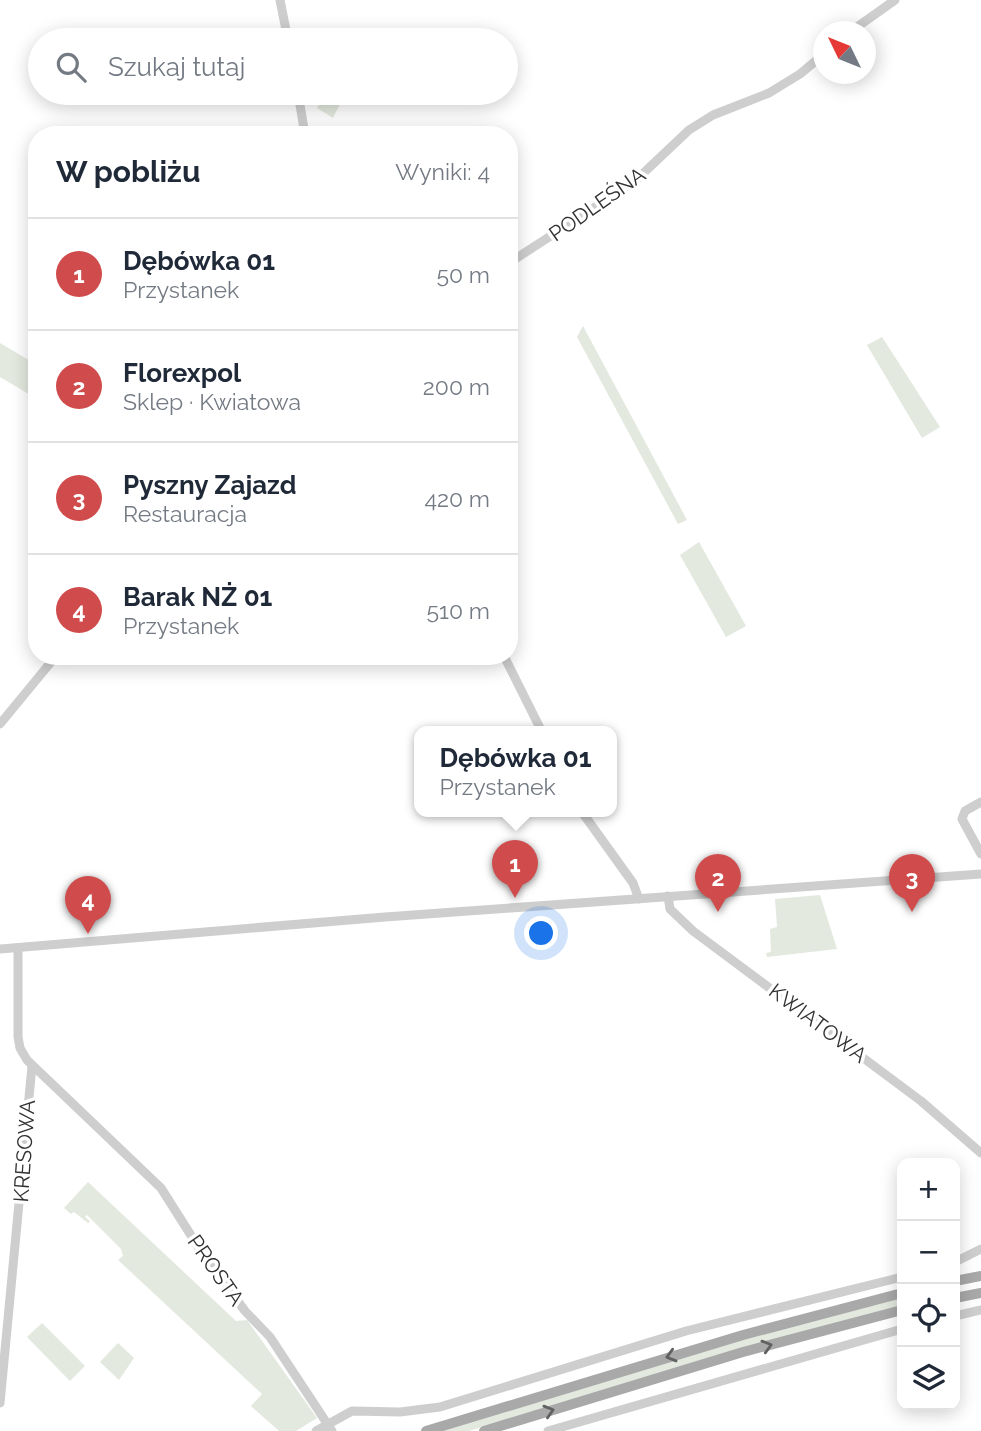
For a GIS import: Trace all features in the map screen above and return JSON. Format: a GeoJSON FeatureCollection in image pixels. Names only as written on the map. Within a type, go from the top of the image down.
{"type":"FeatureCollection","features":[{"type":"Feature","properties":{"kind":"main road"},"geometry":{"type":"LineString","coordinates":[[960,1280],[981,1276]]}},
{"type":"Feature","properties":{"kind":"main road"},"geometry":{"type":"LineString","coordinates":[[960,1297],[981,1293]]}},
{"type":"Feature","properties":{"kind":"main road"},"geometry":{"type":"LineString","coordinates":[[426,1431],[731,1338],[897,1294]]}},
{"type":"Feature","properties":{"kind":"main road"},"geometry":{"type":"LineString","coordinates":[[484,1431],[743,1352],[897,1311]]}},
{"type":"Feature","properties":{"kind":"street"},"geometry":{"type":"LineString","coordinates":[[281,0],[286,28]]}},
{"type":"Feature","properties":{"kind":"street"},"geometry":{"type":"LineString","coordinates":[[865,21],[895,0]]}},
{"type":"Feature","properties":{"kind":"street","name":"PODLEŚNA"},"geometry":{"type":"LineString","coordinates":[[518,257],[635,181],[689,130],[713,115],[769,93],[813,63]]}},
{"type":"Feature","properties":{"kind":"street"},"geometry":{"type":"LineString","coordinates":[[300,105],[304,126]]}},
{"type":"Feature","properties":{"kind":"street"},"geometry":{"type":"LineString","coordinates":[[0,724],[49,665]]}},
{"type":"Feature","properties":{"kind":"street"},"geometry":{"type":"LineString","coordinates":[[508,665],[539,726]]}},
{"type":"Feature","properties":{"kind":"street"},"geometry":{"type":"LineString","coordinates":[[981,802],[965,811],[962,819],[981,853]]}},
{"type":"Feature","properties":{"kind":"street"},"geometry":{"type":"LineString","coordinates":[[586,817],[633,883],[639,898]]}},
{"type":"Feature","properties":{"kind":"street"},"geometry":{"type":"LineString","coordinates":[[0,949],[639,898],[981,874]]}},
{"type":"Feature","properties":{"kind":"street","name":"KWIATOWA"},"geometry":{"type":"LineString","coordinates":[[668,897],[670,909],[693,931],[921,1101],[978,1150]]}},
{"type":"Feature","properties":{"kind":"street"},"geometry":{"type":"LineString","coordinates":[[18,948],[18,1037],[23,1055],[32,1066]]}},
{"type":"Feature","properties":{"kind":"street","name":"PROSTA"},"geometry":{"type":"LineString","coordinates":[[32,1066],[137,1162],[166,1194],[200,1248],[245,1311],[272,1341],[330,1427]]}},
{"type":"Feature","properties":{"kind":"street","name":"KRESOWA"},"geometry":{"type":"LineString","coordinates":[[0,1403],[32,1066]]}},
{"type":"Feature","properties":{"kind":"street"},"geometry":{"type":"LineString","coordinates":[[960,1260],[981,1249]]}},
{"type":"Feature","properties":{"kind":"street"},"geometry":{"type":"LineString","coordinates":[[316,1431],[330,1427],[352,1411],[400,1412],[440,1407],[686,1331],[897,1278]]}},
{"type":"Feature","properties":{"kind":"street"},"geometry":{"type":"LineString","coordinates":[[960,1315],[981,1310]]}},
{"type":"Feature","properties":{"kind":"street"},"geometry":{"type":"LineString","coordinates":[[548,1431],[897,1330]]}},
{"type":"Feature","properties":{"kind":"shaded area"},"geometry":{"type":"Polygon","coordinates":[[[319,105],[340,105],[333,118],[317,108],[319,105]]]}},
{"type":"Feature","properties":{"kind":"shaded area"},"geometry":{"type":"Polygon","coordinates":[[[583,326],[687,520],[678,524],[577,337],[583,326]]]}},
{"type":"Feature","properties":{"kind":"shaded area"},"geometry":{"type":"Polygon","coordinates":[[[882,337],[940,427],[922,438],[867,345],[882,337]]]}},
{"type":"Feature","properties":{"kind":"shaded area"},"geometry":{"type":"Polygon","coordinates":[[[0,343],[28,360],[28,394],[0,377],[0,343]]]}},
{"type":"Feature","properties":{"kind":"shaded area"},"geometry":{"type":"Polygon","coordinates":[[[699,542],[746,626],[726,637],[680,555],[699,542]]]}},
{"type":"Feature","properties":{"kind":"shaded area"},"geometry":{"type":"Polygon","coordinates":[[[820,895],[837,949],[767,957],[766,953],[771,952],[770,929],[777,927],[775,899],[820,895]]]}},
{"type":"Feature","properties":{"kind":"shaded area"},"geometry":{"type":"Polygon","coordinates":[[[88,1182],[236,1321],[247,1320],[317,1418],[296,1431],[279,1431],[251,1406],[262,1394],[118,1260],[123,1256],[121,1249],[87,1215],[85,1217],[90,1221],[88,1223],[64,1208],[88,1182]]]}},
{"type":"Feature","properties":{"kind":"shaded area"},"geometry":{"type":"Polygon","coordinates":[[[897,1297],[897,1308],[730,1353],[469,1431],[434,1431],[737,1340],[897,1297]]]}},
{"type":"Feature","properties":{"kind":"shaded area"},"geometry":{"type":"Polygon","coordinates":[[[42,1323],[85,1366],[70,1381],[27,1337],[42,1323]]]}},
{"type":"Feature","properties":{"kind":"shaded area"},"geometry":{"type":"Polygon","coordinates":[[[118,1343],[134,1358],[119,1380],[100,1362],[118,1343]]]}},
{"type":"Feature","properties":{"kind":"place","name":"Dębówka 01"},"geometry":{"type":"Point","coordinates":[515,898]}},
{"type":"Feature","properties":{"kind":"place","name":"Florexpol"},"geometry":{"type":"Point","coordinates":[718,912]}},
{"type":"Feature","properties":{"kind":"place","name":"Pyszny Zajazd"},"geometry":{"type":"Point","coordinates":[912,912]}},
{"type":"Feature","properties":{"kind":"place","name":"Barak NŻ 01"},"geometry":{"type":"Point","coordinates":[88,934]}}]}
